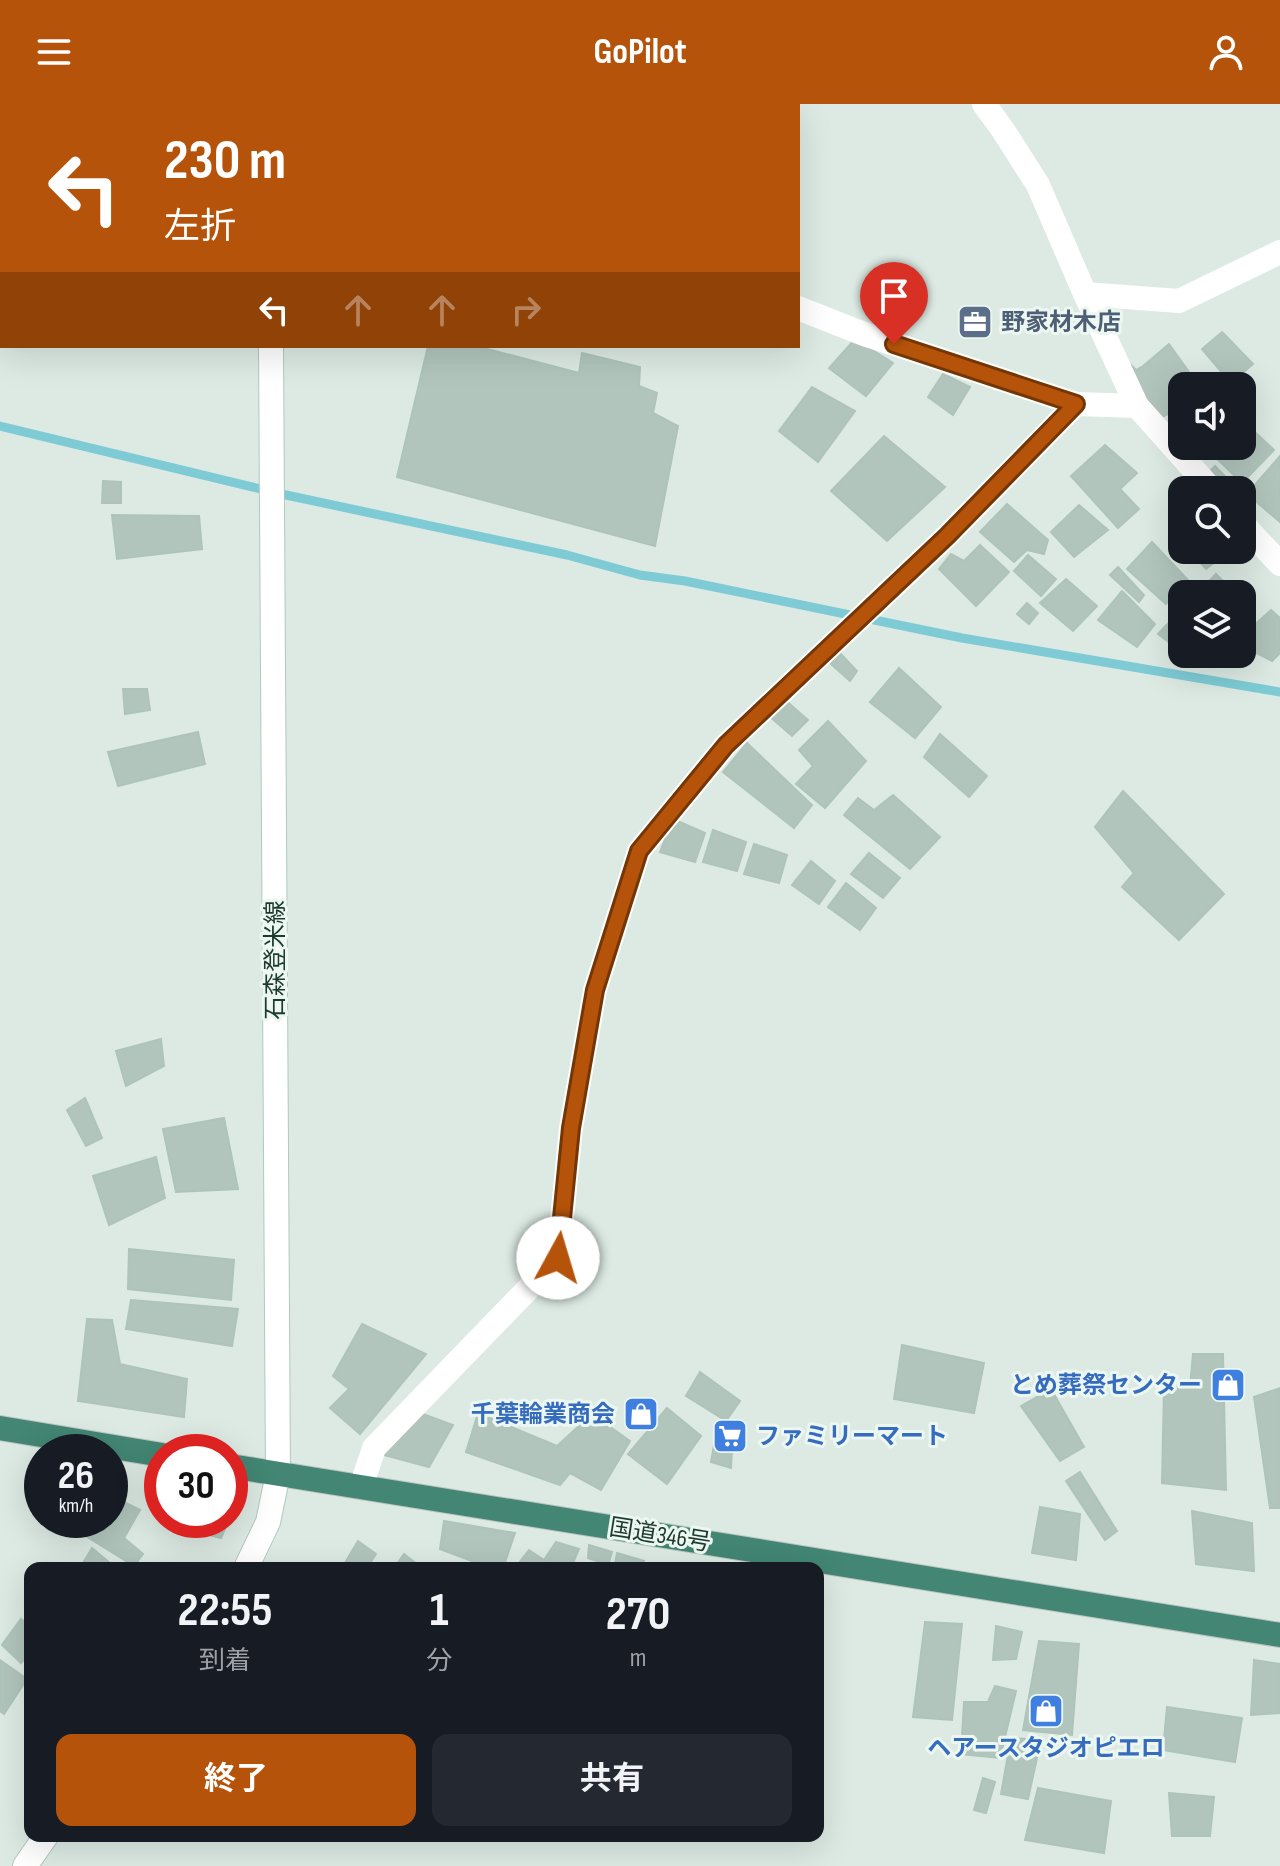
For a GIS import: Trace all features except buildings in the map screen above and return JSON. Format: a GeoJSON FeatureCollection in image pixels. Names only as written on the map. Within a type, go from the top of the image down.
{"type":"FeatureCollection","features":[{"type":"Feature","properties":{"kind":"highway"},"geometry":{"type":"LineString","coordinates":[[0,1428],[144,1452]]}},
{"type":"Feature","properties":{"kind":"highway","name":"国道346号"},"geometry":{"type":"LineString","coordinates":[[248,1469],[1280,1635]]}},
{"type":"Feature","properties":{"kind":"street"},"geometry":{"type":"LineString","coordinates":[[984,104],[1038,185],[1137,406],[1200,476]]}},
{"type":"Feature","properties":{"kind":"street"},"geometry":{"type":"LineString","coordinates":[[1085,294],[1179,301],[1280,252]]}},
{"type":"Feature","properties":{"kind":"street"},"geometry":{"type":"LineString","coordinates":[[800,309],[864,334],[1076,404],[1137,406]]}},
{"type":"Feature","properties":{"kind":"street","name":"石森登米線"},"geometry":{"type":"LineString","coordinates":[[249,1562],[268,1522],[278,1474],[271,348]]}},
{"type":"Feature","properties":{"kind":"street"},"geometry":{"type":"LineString","coordinates":[[361,1487],[374,1448],[558,1258],[571,1128],[595,990],[639,851],[726,745],[947,536],[1076,404]]}},
{"type":"Feature","properties":{"kind":"street"},"geometry":{"type":"LineString","coordinates":[[1256,538],[1280,564]]}},
{"type":"Feature","properties":{"kind":"street"},"geometry":{"type":"LineString","coordinates":[[25,1866],[42,1842]]}},
{"type":"Feature","properties":{"kind":"waterway"},"geometry":{"type":"LineString","coordinates":[[0,426],[286,495],[567,555],[640,575],[685,581],[962,638],[1280,692]]}},
{"type":"Feature","properties":{"kind":"place","name":"野家材木店"},"geometry":{"type":"Point","coordinates":[975,322]}},
{"type":"Feature","properties":{"kind":"place","name":"とめ葬祭センター"},"geometry":{"type":"Point","coordinates":[1228,1385]}},
{"type":"Feature","properties":{"kind":"place","name":"千葉輪業商会"},"geometry":{"type":"Point","coordinates":[641,1414]}},
{"type":"Feature","properties":{"kind":"place","name":"ファミリーマート"},"geometry":{"type":"Point","coordinates":[730,1436]}},
{"type":"Feature","properties":{"kind":"place","name":"ヘアースタジオピエロ"},"geometry":{"type":"Point","coordinates":[1046,1711]}},
{"type":"Feature","properties":{"kind":"route"},"geometry":{"type":"LineString","coordinates":[[558,1258],[571,1128],[595,990],[639,851],[726,745],[947,536],[1076,404],[894,344]]}}]}
